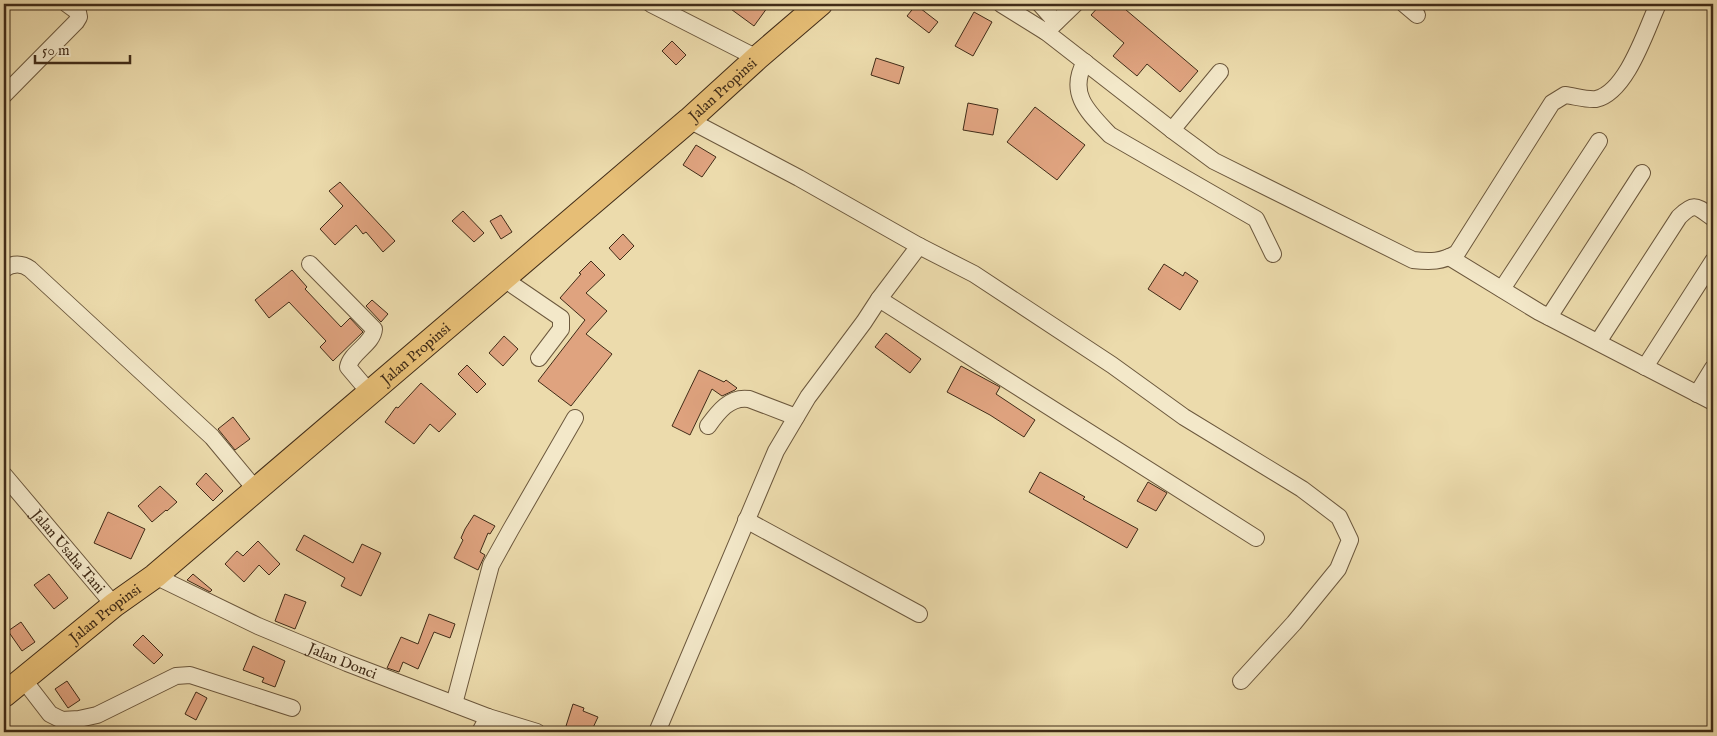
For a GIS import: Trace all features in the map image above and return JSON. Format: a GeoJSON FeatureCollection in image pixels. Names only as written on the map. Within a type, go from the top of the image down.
{"type":"FeatureCollection","features":[{"type":"Feature","properties":{"kind":"highway","name":"Jalan Propinsi"},"geometry":{"type":"LineString","coordinates":[[4,694],[114,605],[155,576],[689,120],[820,4]]}},
{"type":"Feature","properties":{"kind":"street"},"geometry":{"type":"LineString","coordinates":[[4,95],[76,22],[79,14],[67,4]]}},
{"type":"Feature","properties":{"kind":"street"},"geometry":{"type":"LineString","coordinates":[[651,4],[757,58]]}},
{"type":"Feature","properties":{"kind":"street"},"geometry":{"type":"LineString","coordinates":[[1001,4],[1051,27]]}},
{"type":"Feature","properties":{"kind":"street"},"geometry":{"type":"LineString","coordinates":[[1040,4],[1051,27],[1085,62],[1172,130],[1214,160],[1413,260],[1430,262],[1440,261],[1457,253],[1552,103],[1565,95],[1593,99],[1603,97],[1610,93],[1620,82],[1630,65],[1658,4]]}},
{"type":"Feature","properties":{"kind":"street"},"geometry":{"type":"LineString","coordinates":[[1051,27],[1076,4]]}},
{"type":"Feature","properties":{"kind":"street"},"geometry":{"type":"LineString","coordinates":[[1404,4],[1417,15]]}},
{"type":"Feature","properties":{"kind":"street"},"geometry":{"type":"LineString","coordinates":[[1085,62],[1079,73],[1077,83],[1080,97],[1093,117],[1110,135],[1256,219],[1273,254]]}},
{"type":"Feature","properties":{"kind":"street"},"geometry":{"type":"LineString","coordinates":[[1172,130],[1220,72]]}},
{"type":"Feature","properties":{"kind":"street"},"geometry":{"type":"LineString","coordinates":[[689,120],[799,178],[919,246],[974,274],[1112,365],[1184,417],[1302,489],[1339,517],[1350,540],[1338,569],[1294,623],[1241,681]]}},
{"type":"Feature","properties":{"kind":"street"},"geometry":{"type":"LineString","coordinates":[[1502,289],[1600,141]]}},
{"type":"Feature","properties":{"kind":"street"},"geometry":{"type":"LineString","coordinates":[[1549,317],[1642,173]]}},
{"type":"Feature","properties":{"kind":"street"},"geometry":{"type":"LineString","coordinates":[[1598,342],[1679,217],[1688,208],[1695,207],[1713,218]]}},
{"type":"Feature","properties":{"kind":"street"},"geometry":{"type":"LineString","coordinates":[[657,732],[776,451],[808,397],[919,246]]}},
{"type":"Feature","properties":{"kind":"street"},"geometry":{"type":"LineString","coordinates":[[1449,258],[1549,317],[1713,402]]}},
{"type":"Feature","properties":{"kind":"street"},"geometry":{"type":"LineString","coordinates":[[1645,367],[1713,261]]}},
{"type":"Feature","properties":{"kind":"street"},"geometry":{"type":"LineString","coordinates":[[4,268],[16,264],[24,265],[30,269],[193,419],[212,438],[256,490]]}},
{"type":"Feature","properties":{"kind":"street"},"geometry":{"type":"LineString","coordinates":[[310,264],[374,329],[372,336],[350,360],[348,367],[370,393]]}},
{"type":"Feature","properties":{"kind":"street"},"geometry":{"type":"LineString","coordinates":[[504,278],[561,318],[561,329],[539,358]]}},
{"type":"Feature","properties":{"kind":"street"},"geometry":{"type":"LineString","coordinates":[[879,299],[1256,538]]}},
{"type":"Feature","properties":{"kind":"street"},"geometry":{"type":"LineString","coordinates":[[1697,394],[1713,368]]}},
{"type":"Feature","properties":{"kind":"street"},"geometry":{"type":"LineString","coordinates":[[708,426],[720,409],[742,398],[796,417]]}},
{"type":"Feature","properties":{"kind":"street"},"geometry":{"type":"LineString","coordinates":[[454,704],[491,565],[575,418]]}},
{"type":"Feature","properties":{"kind":"street","name":"Jalan Usaha Tani"},"geometry":{"type":"LineString","coordinates":[[4,475],[114,605]]}},
{"type":"Feature","properties":{"kind":"street"},"geometry":{"type":"LineString","coordinates":[[746,520],[919,614]]}},
{"type":"Feature","properties":{"kind":"street","name":"Jalan Donci"},"geometry":{"type":"LineString","coordinates":[[155,576],[258,626],[347,663],[454,704],[537,732]]}},
{"type":"Feature","properties":{"kind":"street"},"geometry":{"type":"LineString","coordinates":[[23,679],[50,714],[62,720],[97,715],[176,676],[190,675],[292,708]]}},
{"type":"Feature","properties":{"kind":"street"},"geometry":{"type":"LineString","coordinates":[[480,732],[488,716]]}},
{"type":"Feature","properties":{"kind":"building"},"geometry":{"type":"Polygon","coordinates":[[[724,4],[770,4],[754,26],[724,4]]]}},
{"type":"Feature","properties":{"kind":"building"},"geometry":{"type":"Polygon","coordinates":[[[1101,4],[1119,4],[1198,71],[1180,92],[1147,64],[1137,76],[1113,56],[1124,43],[1091,15],[1101,4]]]}},
{"type":"Feature","properties":{"kind":"building"},"geometry":{"type":"Polygon","coordinates":[[[916,5],[938,22],[929,33],[907,16],[916,5]]]}},
{"type":"Feature","properties":{"kind":"building"},"geometry":{"type":"Polygon","coordinates":[[[974,12],[992,22],[973,56],[955,46],[974,12]]]}},
{"type":"Feature","properties":{"kind":"building"},"geometry":{"type":"Polygon","coordinates":[[[672,41],[686,55],[676,65],[662,51],[672,41]]]}},
{"type":"Feature","properties":{"kind":"building"},"geometry":{"type":"Polygon","coordinates":[[[876,58],[904,67],[899,84],[871,75],[876,58]]]}},
{"type":"Feature","properties":{"kind":"building"},"geometry":{"type":"Polygon","coordinates":[[[968,103],[998,109],[993,135],[963,130],[968,103]]]}},
{"type":"Feature","properties":{"kind":"building"},"geometry":{"type":"Polygon","coordinates":[[[1035,107],[1085,145],[1057,180],[1007,142],[1035,107]]]}},
{"type":"Feature","properties":{"kind":"building"},"geometry":{"type":"Polygon","coordinates":[[[696,145],[716,157],[702,177],[683,165],[696,145]]]}},
{"type":"Feature","properties":{"kind":"building"},"geometry":{"type":"Polygon","coordinates":[[[340,182],[395,241],[383,252],[366,232],[363,234],[356,225],[335,245],[320,229],[343,206],[329,191],[340,182]]]}},
{"type":"Feature","properties":{"kind":"building"},"geometry":{"type":"Polygon","coordinates":[[[463,211],[484,233],[474,242],[452,221],[463,211]]]}},
{"type":"Feature","properties":{"kind":"building"},"geometry":{"type":"Polygon","coordinates":[[[501,215],[512,232],[501,239],[490,221],[501,215]]]}},
{"type":"Feature","properties":{"kind":"building"},"geometry":{"type":"Polygon","coordinates":[[[623,234],[634,246],[620,260],[609,248],[623,234]]]}},
{"type":"Feature","properties":{"kind":"building"},"geometry":{"type":"Polygon","coordinates":[[[591,261],[605,275],[586,293],[607,311],[586,334],[612,354],[571,406],[538,381],[585,320],[560,298],[591,261]]]}},
{"type":"Feature","properties":{"kind":"building"},"geometry":{"type":"Polygon","coordinates":[[[1164,264],[1183,276],[1185,272],[1198,281],[1180,310],[1148,289],[1164,264]]]}},
{"type":"Feature","properties":{"kind":"building"},"geometry":{"type":"Polygon","coordinates":[[[292,270],[307,287],[305,289],[341,327],[350,318],[363,332],[333,361],[320,347],[326,341],[289,302],[269,318],[255,300],[292,270]]]}},
{"type":"Feature","properties":{"kind":"building"},"geometry":{"type":"Polygon","coordinates":[[[372,300],[388,314],[381,322],[366,306],[372,300]]]}},
{"type":"Feature","properties":{"kind":"building"},"geometry":{"type":"Polygon","coordinates":[[[886,333],[921,359],[910,373],[875,347],[886,333]]]}},
{"type":"Feature","properties":{"kind":"building"},"geometry":{"type":"Polygon","coordinates":[[[504,336],[518,349],[503,366],[489,353],[504,336]]]}},
{"type":"Feature","properties":{"kind":"building"},"geometry":{"type":"Polygon","coordinates":[[[467,365],[486,384],[477,393],[458,374],[467,365]]]}},
{"type":"Feature","properties":{"kind":"building"},"geometry":{"type":"Polygon","coordinates":[[[961,366],[1000,387],[996,394],[1035,420],[1024,437],[990,415],[947,392],[961,366]]]}},
{"type":"Feature","properties":{"kind":"building"},"geometry":{"type":"Polygon","coordinates":[[[699,370],[724,382],[726,380],[737,388],[722,396],[712,389],[690,435],[672,426],[699,370]]]}},
{"type":"Feature","properties":{"kind":"building"},"geometry":{"type":"Polygon","coordinates":[[[421,383],[456,414],[439,432],[430,424],[414,444],[385,422],[396,407],[398,408],[421,383]]]}},
{"type":"Feature","properties":{"kind":"building"},"geometry":{"type":"Polygon","coordinates":[[[233,417],[250,439],[235,450],[218,429],[233,417]]]}},
{"type":"Feature","properties":{"kind":"building"},"geometry":{"type":"Polygon","coordinates":[[[1040,472],[1085,497],[1083,499],[1138,529],[1127,548],[1029,492],[1040,472]]]}},
{"type":"Feature","properties":{"kind":"building"},"geometry":{"type":"Polygon","coordinates":[[[206,473],[223,491],[213,501],[196,484],[206,473]]]}},
{"type":"Feature","properties":{"kind":"building"},"geometry":{"type":"Polygon","coordinates":[[[1148,482],[1167,493],[1156,511],[1137,501],[1148,482]]]}},
{"type":"Feature","properties":{"kind":"building"},"geometry":{"type":"Polygon","coordinates":[[[160,486],[177,502],[152,522],[138,506],[160,486]]]}},
{"type":"Feature","properties":{"kind":"building"},"geometry":{"type":"Polygon","coordinates":[[[108,512],[145,529],[131,559],[94,543],[108,512]]]}},
{"type":"Feature","properties":{"kind":"building"},"geometry":{"type":"Polygon","coordinates":[[[474,515],[495,526],[490,534],[488,533],[480,552],[485,555],[478,570],[454,558],[463,540],[461,538],[465,529],[474,515]]]}},
{"type":"Feature","properties":{"kind":"building"},"geometry":{"type":"Polygon","coordinates":[[[304,535],[353,563],[362,544],[381,553],[361,596],[341,586],[345,578],[296,550],[304,535]]]}},
{"type":"Feature","properties":{"kind":"building"},"geometry":{"type":"Polygon","coordinates":[[[258,541],[280,564],[269,575],[259,565],[244,582],[225,564],[237,551],[243,556],[258,541]]]}},
{"type":"Feature","properties":{"kind":"building"},"geometry":{"type":"Polygon","coordinates":[[[49,574],[68,598],[54,609],[34,585],[49,574]]]}},
{"type":"Feature","properties":{"kind":"building"},"geometry":{"type":"Polygon","coordinates":[[[193,574],[212,590],[210,592],[187,580],[193,574]]]}},
{"type":"Feature","properties":{"kind":"building"},"geometry":{"type":"Polygon","coordinates":[[[285,594],[306,602],[295,629],[275,621],[285,594]]]}},
{"type":"Feature","properties":{"kind":"building"},"geometry":{"type":"Polygon","coordinates":[[[429,614],[455,624],[450,638],[434,632],[418,669],[403,662],[399,672],[387,668],[401,637],[418,644],[429,614]]]}},
{"type":"Feature","properties":{"kind":"building"},"geometry":{"type":"Polygon","coordinates":[[[21,622],[35,642],[22,651],[8,631],[21,622]]]}},
{"type":"Feature","properties":{"kind":"building"},"geometry":{"type":"Polygon","coordinates":[[[143,635],[163,655],[154,664],[133,645],[143,635]]]}},
{"type":"Feature","properties":{"kind":"building"},"geometry":{"type":"Polygon","coordinates":[[[253,646],[285,661],[275,687],[262,682],[264,678],[243,670],[253,646]]]}},
{"type":"Feature","properties":{"kind":"building"},"geometry":{"type":"Polygon","coordinates":[[[67,681],[80,700],[68,708],[55,689],[67,681]]]}},
{"type":"Feature","properties":{"kind":"building"},"geometry":{"type":"Polygon","coordinates":[[[196,692],[207,698],[196,720],[185,714],[196,692]]]}},
{"type":"Feature","properties":{"kind":"building"},"geometry":{"type":"Polygon","coordinates":[[[573,704],[584,708],[583,711],[598,717],[591,732],[583,732],[566,726],[573,704]]]}}]}
